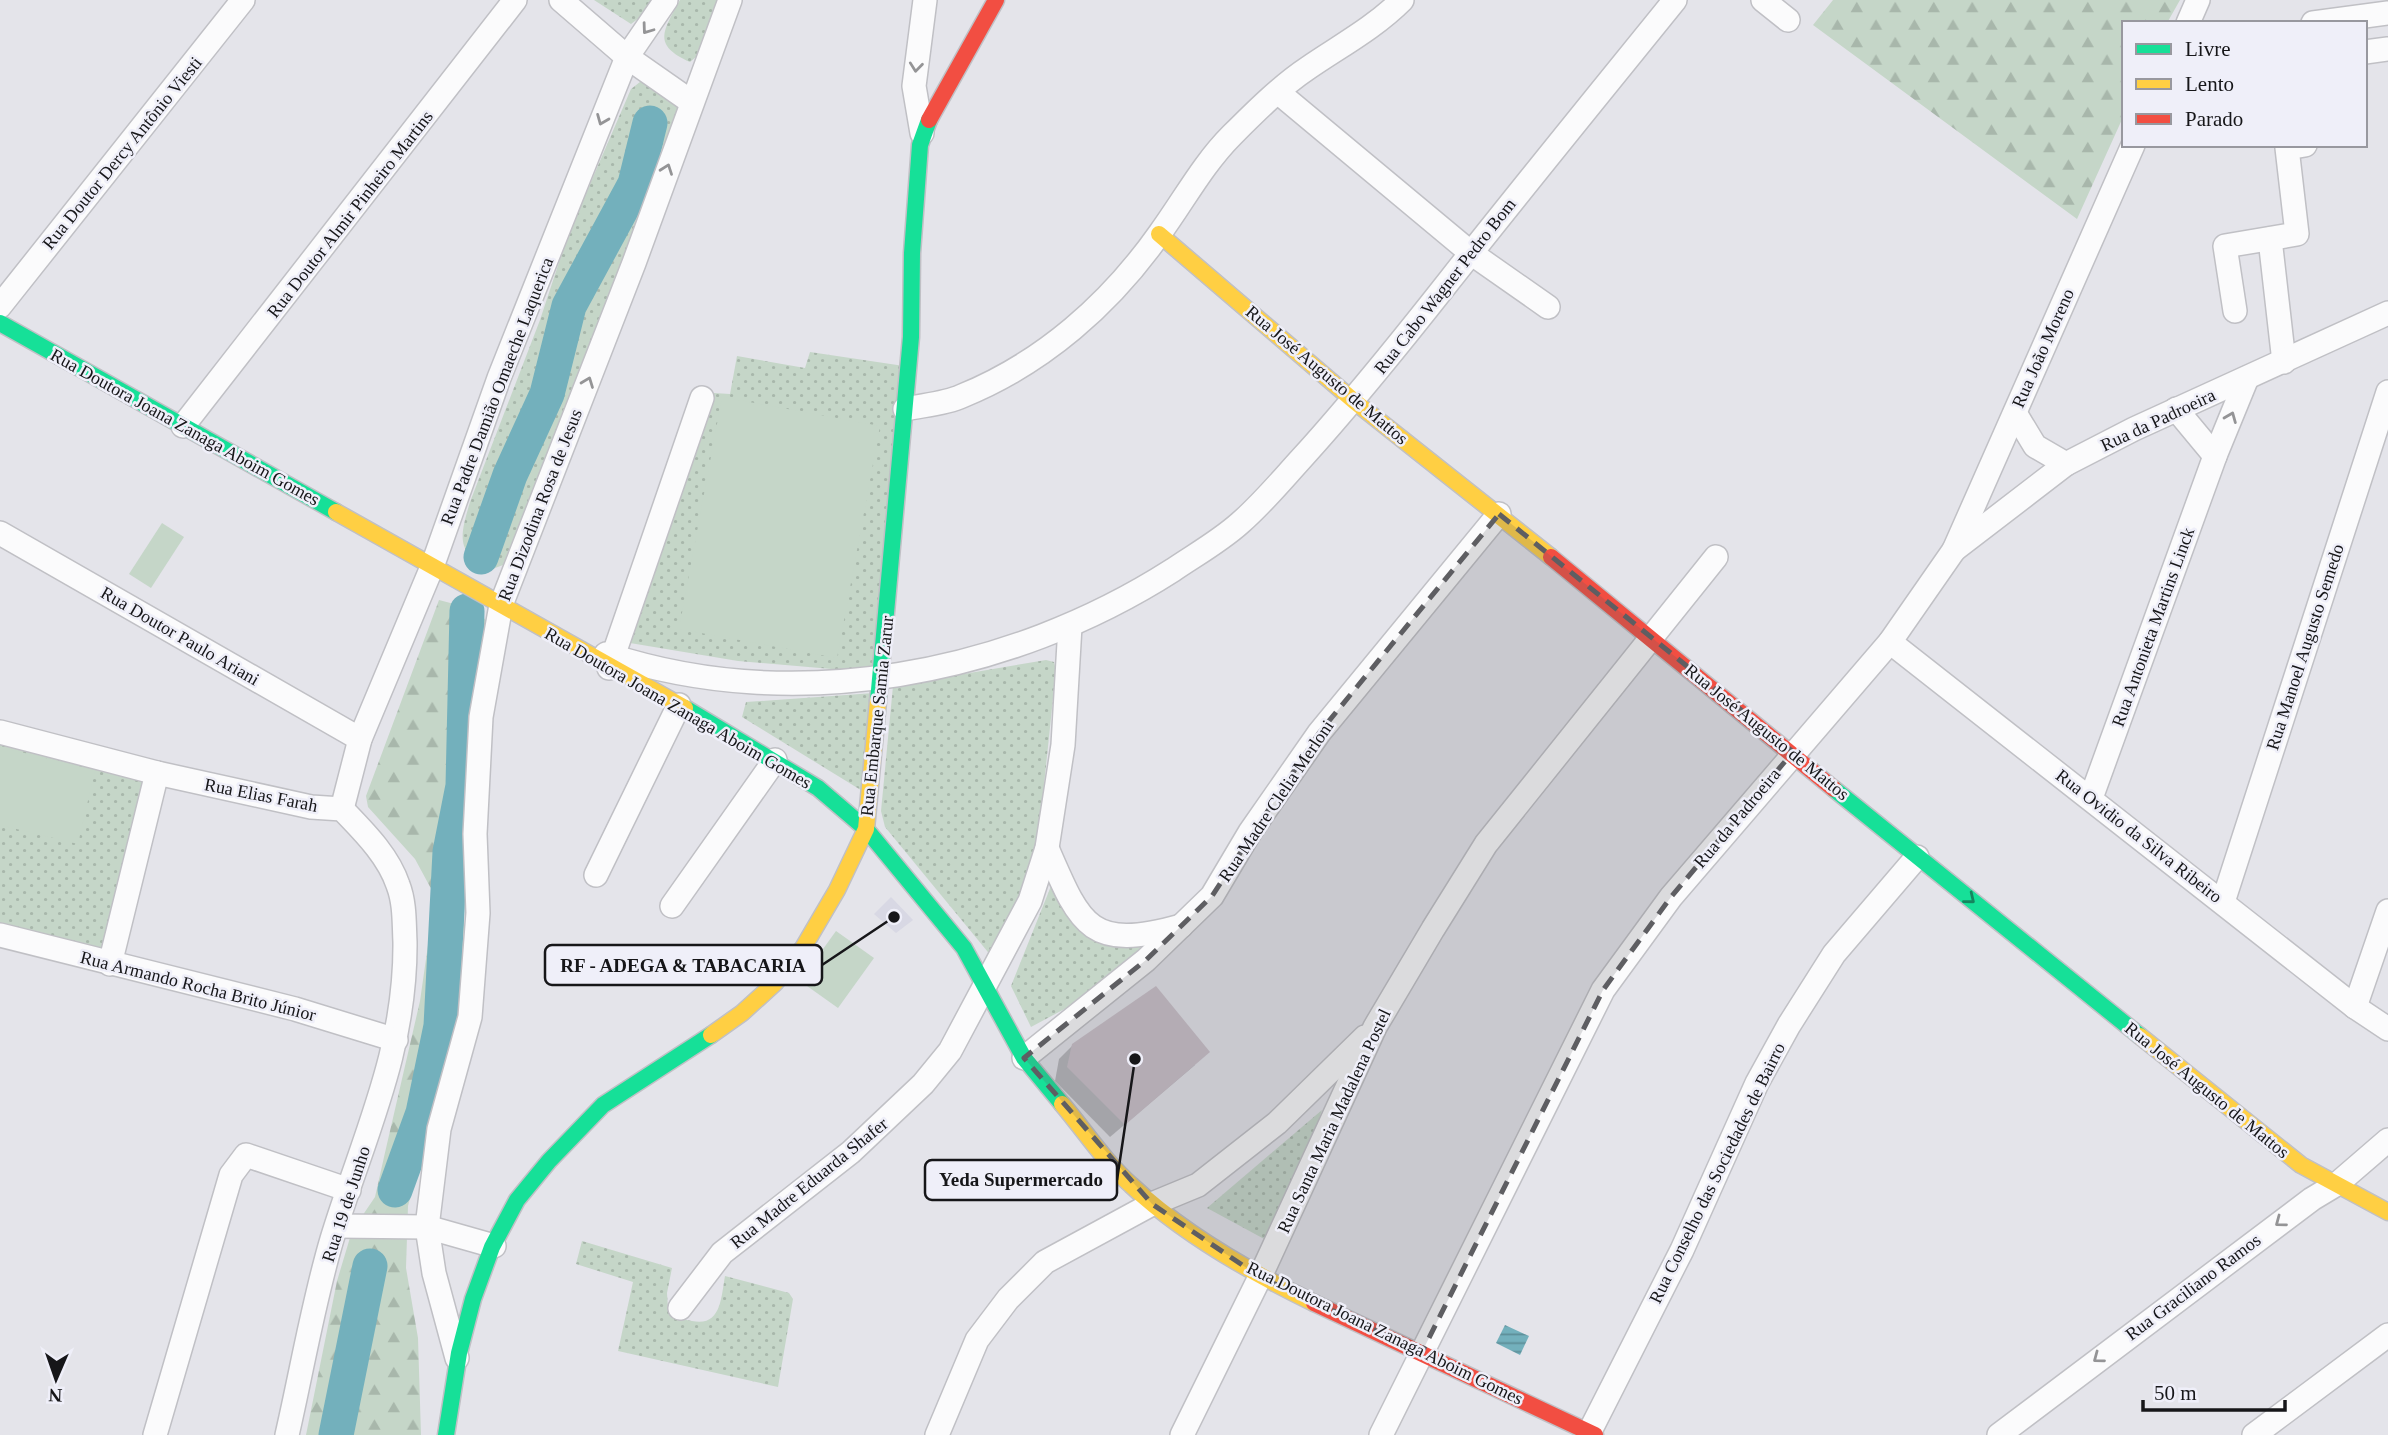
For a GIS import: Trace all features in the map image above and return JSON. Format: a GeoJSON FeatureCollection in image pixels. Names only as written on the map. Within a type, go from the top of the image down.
{"type":"FeatureCollection","features":[{"type":"Feature","properties":{"kind":"street","name":"Rua Doutor Dercy Antônio Viesti"},"geometry":{"type":"LineString","coordinates":[[0,306],[243,0]]}},
{"type":"Feature","properties":{"kind":"street","name":"Rua Doutor Almir Pinheiro Martins"},"geometry":{"type":"LineString","coordinates":[[183,426],[515,0]]}},
{"type":"Feature","properties":{"kind":"street"},"geometry":{"type":"LineString","coordinates":[[561,0],[627,57],[690,101]]}},
{"type":"Feature","properties":{"kind":"street","name":"Rua Padre Damião Omaeche Laquerica"},"geometry":{"type":"LineString","coordinates":[[342,809],[360,738],[432,567],[499,378],[627,57],[666,0]]}},
{"type":"Feature","properties":{"kind":"street","name":"Rua Dizodina Rosa de Jesus"},"geometry":{"type":"LineString","coordinates":[[459,1362],[434,1273],[427,1227],[439,1129],[470,1017],[478,913],[475,834],[481,717],[500,605],[634,263],[690,101],[730,0]]}},
{"type":"Feature","properties":{"kind":"street"},"geometry":{"type":"LineString","coordinates":[[921,139],[914,86],[925,0]]}},
{"type":"Feature","properties":{"kind":"street"},"geometry":{"type":"LineString","coordinates":[[921,139],[996,0]]}},
{"type":"Feature","properties":{"kind":"street"},"geometry":{"type":"LineString","coordinates":[[905,409],[960,397],[1004,375],[1059,340],[1104,303],[1159,234],[1203,169],[1230,137],[1306,69],[1387,15],[1402,0]]}},
{"type":"Feature","properties":{"kind":"street","name":"Rua Cabo Wagner Pedro Bom"},"geometry":{"type":"LineString","coordinates":[[557,638],[611,662],[693,675],[788,683],[843,682],[882,677],[1012,649],[1116,605],[1238,525],[1354,401],[1675,0]]}},
{"type":"Feature","properties":{"kind":"street"},"geometry":{"type":"LineString","coordinates":[[1763,0],[1788,20]]}},
{"type":"Feature","properties":{"kind":"street"},"geometry":{"type":"LineString","coordinates":[[2189,21],[2198,0]]}},
{"type":"Feature","properties":{"kind":"street"},"geometry":{"type":"LineString","coordinates":[[2328,21],[2388,13]]}},
{"type":"Feature","properties":{"kind":"street"},"geometry":{"type":"LineString","coordinates":[[2367,52],[2388,49]]}},
{"type":"Feature","properties":{"kind":"street"},"geometry":{"type":"LineString","coordinates":[[1279,93],[1471,253],[1549,307]]}},
{"type":"Feature","properties":{"kind":"street","name":"Rua Embarque Samia Zarur"},"geometry":{"type":"LineString","coordinates":[[446,1435],[473,1296],[505,1221],[534,1177],[593,1113],[626,1087],[709,1037],[775,983],[812,934],[840,886],[866,829],[905,409],[921,139]]}},
{"type":"Feature","properties":{"kind":"street","name":"Rua João Moreno"},"geometry":{"type":"LineString","coordinates":[[1954,550],[2132,147]]}},
{"type":"Feature","properties":{"kind":"street"},"geometry":{"type":"LineString","coordinates":[[2235,311],[2225,246],[2297,233],[2287,148],[2293,147]]}},
{"type":"Feature","properties":{"kind":"street","name":"Rua José Augusto de Mattos"},"geometry":{"type":"LineString","coordinates":[[1159,234],[1354,401],[1499,514],[1793,752],[1917,857],[2301,1165],[2388,1212]]}},
{"type":"Feature","properties":{"kind":"street"},"geometry":{"type":"LineString","coordinates":[[2270,239],[2284,362]]}},
{"type":"Feature","properties":{"kind":"street","name":"Rua da Padroeira"},"geometry":{"type":"LineString","coordinates":[[1381,1435],[1603,990],[1671,897],[1793,752],[1891,642],[1954,550],[2066,464],[2176,409],[2388,313]]}},
{"type":"Feature","properties":{"kind":"street","name":"Rua Doutora Joana Zanaga Aboim Gomes"},"geometry":{"type":"LineString","coordinates":[[0,323],[557,638]]}},
{"type":"Feature","properties":{"kind":"street","name":"Rua Antonieta Martins Linck"},"geometry":{"type":"LineString","coordinates":[[2091,798],[2215,457],[2247,378]]}},
{"type":"Feature","properties":{"kind":"street","name":"Rua Manoel Augusto Semedo"},"geometry":{"type":"LineString","coordinates":[[2223,902],[2388,392]]}},
{"type":"Feature","properties":{"kind":"street"},"geometry":{"type":"LineString","coordinates":[[611,662],[702,398]]}},
{"type":"Feature","properties":{"kind":"street"},"geometry":{"type":"LineString","coordinates":[[2176,409],[2215,457]]}},
{"type":"Feature","properties":{"kind":"street"},"geometry":{"type":"LineString","coordinates":[[2015,412],[2035,446],[2066,464]]}},
{"type":"Feature","properties":{"kind":"street","name":"Rua Madre Clelia Merloni"},"geometry":{"type":"LineString","coordinates":[[1024,1058],[1146,960],[1212,897],[1250,832],[1319,733],[1499,514]]}},
{"type":"Feature","properties":{"kind":"street","name":"Rua Doutor Paulo Ariani"},"geometry":{"type":"LineString","coordinates":[[0,533],[360,738]]}},
{"type":"Feature","properties":{"kind":"street","name":"Rua Santa Maria Madalena Postel"},"geometry":{"type":"LineString","coordinates":[[1182,1435],[1260,1277],[1375,1027],[1486,844],[1716,557]]}},
{"type":"Feature","properties":{"kind":"street","name":"Rua Madre Eduarda Shafer"},"geometry":{"type":"LineString","coordinates":[[680,1308],[722,1253],[851,1152],[923,1084],[950,1051],[1030,901],[1047,848],[1063,745],[1070,626]]}},
{"type":"Feature","properties":{"kind":"street","name":"Rua Ovidio da Silva Ribeiro"},"geometry":{"type":"LineString","coordinates":[[1891,642],[2355,1007],[2388,1029]]}},
{"type":"Feature","properties":{"kind":"street","name":"Rua Doutora Joana Zanaga Aboim Gomes"},"geometry":{"type":"LineString","coordinates":[[611,662],[818,788],[866,829],[964,948],[1024,1058],[1128,1183],[1152,1204],[1260,1277],[1591,1434]]}},
{"type":"Feature","properties":{"kind":"street"},"geometry":{"type":"LineString","coordinates":[[596,875],[679,705]]}},
{"type":"Feature","properties":{"kind":"street","name":"Rua Elias Farah"},"geometry":{"type":"LineString","coordinates":[[0,732],[157,773],[311,807],[342,809],[372,841],[389,865],[398,885],[404,918],[405,974]]}},
{"type":"Feature","properties":{"kind":"street"},"geometry":{"type":"LineString","coordinates":[[672,906],[775,760]]}},
{"type":"Feature","properties":{"kind":"street"},"geometry":{"type":"LineString","coordinates":[[110,964],[157,773]]}},
{"type":"Feature","properties":{"kind":"street"},"geometry":{"type":"LineString","coordinates":[[1047,848],[1070,903],[1089,924],[1115,937],[1143,937],[1184,926]]}},
{"type":"Feature","properties":{"kind":"street","name":"Rua Conselho das Sociedades de Bairro"},"geometry":{"type":"LineString","coordinates":[[1591,1434],[1682,1250],[1757,1083],[1789,1025],[1834,954],[1917,857]]}},
{"type":"Feature","properties":{"kind":"street"},"geometry":{"type":"LineString","coordinates":[[2355,1007],[2388,911]]}},
{"type":"Feature","properties":{"kind":"street","name":"Rua Armando Rocha Brito Júnior"},"geometry":{"type":"LineString","coordinates":[[0,936],[295,1009],[396,1040]]}},
{"type":"Feature","properties":{"kind":"street","name":"Rua 19 de Junho"},"geometry":{"type":"LineString","coordinates":[[287,1435],[337,1226],[382,1098],[396,1040],[405,974]]}},
{"type":"Feature","properties":{"kind":"street"},"geometry":{"type":"LineString","coordinates":[[937,1435],[957,1394],[977,1340],[1008,1299],[1045,1262],[1152,1204],[1198,1185],[1277,1123],[1375,1027]]}},
{"type":"Feature","properties":{"kind":"street","name":"Rua Graciliano Ramos"},"geometry":{"type":"LineString","coordinates":[[1999,1435],[2312,1199],[2337,1184],[2388,1140]]}},
{"type":"Feature","properties":{"kind":"street"},"geometry":{"type":"LineString","coordinates":[[155,1435],[230,1175],[246,1155],[349,1190]]}},
{"type":"Feature","properties":{"kind":"street"},"geometry":{"type":"LineString","coordinates":[[337,1226],[427,1227],[494,1246]]}},
{"type":"Feature","properties":{"kind":"street"},"geometry":{"type":"LineString","coordinates":[[2254,1435],[2388,1335]]}},
{"type":"Feature","properties":{"kind":"highlighted area"},"geometry":{"type":"Polygon","coordinates":[[[1499,514],[1793,752],[1671,897],[1603,990],[1422,1352],[1260,1277],[1152,1204],[1024,1058],[1146,960],[1212,896],[1319,733],[1499,514]]]}},
{"type":"Feature","properties":{"kind":"shaded area"},"geometry":{"type":"Polygon","coordinates":[[[891,897],[913,920],[896,933],[874,914],[891,897]]]}},
{"type":"Feature","properties":{"kind":"green space"},"geometry":{"type":"Polygon","coordinates":[[[594,0],[651,0],[643,15],[631,24],[594,0]]]}},
{"type":"Feature","properties":{"kind":"green space"},"geometry":{"type":"Polygon","coordinates":[[[680,0],[726,0],[702,52],[690,62],[670,50],[664,36],[680,0]]]}},
{"type":"Feature","properties":{"kind":"green space"},"geometry":{"type":"Polygon","coordinates":[[[1833,0],[2180,0],[2168,21],[2122,21],[2122,119],[2077,219],[1813,25],[1833,0]]]}},
{"type":"Feature","properties":{"kind":"green space"},"geometry":{"type":"Polygon","coordinates":[[[640,82],[653,82],[679,106],[679,119],[503,565],[490,570],[471,557],[463,542],[464,524],[470,502],[540,320],[568,235],[631,89],[640,82]]]}},
{"type":"Feature","properties":{"kind":"green space"},"geometry":{"type":"Polygon","coordinates":[[[810,352],[904,366],[878,673],[738,661],[612,640],[698,392],[730,394],[737,356],[805,368],[810,352]]]}},
{"type":"Feature","properties":{"kind":"green space"},"geometry":{"type":"Polygon","coordinates":[[[722,397],[880,426],[837,658],[679,629],[722,397]]]}},
{"type":"Feature","properties":{"kind":"green space"},"geometry":{"type":"Polygon","coordinates":[[[162,523],[184,537],[151,588],[129,574],[162,523]]]}},
{"type":"Feature","properties":{"kind":"green space"},"geometry":{"type":"Polygon","coordinates":[[[439,600],[477,610],[489,624],[466,834],[462,1005],[408,1206],[406,1268],[418,1338],[421,1435],[306,1435],[337,1281],[352,1231],[375,1197],[420,1001],[435,896],[415,859],[368,807],[366,796],[439,600]]]}},
{"type":"Feature","properties":{"kind":"green space"},"geometry":{"type":"Polygon","coordinates":[[[1046,660],[1054,662],[1056,670],[1037,852],[1016,919],[992,957],[885,827],[881,811],[893,686],[1046,660]]]}},
{"type":"Feature","properties":{"kind":"green space"},"geometry":{"type":"Polygon","coordinates":[[[874,693],[864,792],[742,717],[746,702],[874,693]]]}},
{"type":"Feature","properties":{"kind":"green space"},"geometry":{"type":"Polygon","coordinates":[[[0,735],[152,774],[105,958],[0,931],[0,735]]]}},
{"type":"Feature","properties":{"kind":"green space"},"geometry":{"type":"Polygon","coordinates":[[[0,747],[95,770],[78,844],[0,825],[0,747]]]}},
{"type":"Feature","properties":{"kind":"green space"},"geometry":{"type":"Polygon","coordinates":[[[1051,886],[1076,923],[1156,944],[1085,998],[1031,1027],[1011,986],[1051,886]]]}},
{"type":"Feature","properties":{"kind":"green space"},"geometry":{"type":"Polygon","coordinates":[[[836,931],[874,958],[838,1008],[800,981],[836,931]]]}},
{"type":"Feature","properties":{"kind":"green space"},"geometry":{"type":"Polygon","coordinates":[[[1322,1110],[1275,1245],[1207,1208],[1322,1110]]]}},
{"type":"Feature","properties":{"kind":"green space"},"geometry":{"type":"Polygon","coordinates":[[[582,1241],[672,1268],[667,1293],[668,1309],[676,1316],[692,1321],[702,1322],[714,1315],[718,1309],[725,1276],[789,1293],[793,1299],[778,1387],[618,1351],[633,1282],[576,1264],[582,1241]]]}},
{"type":"Feature","properties":{"kind":"water"},"geometry":{"type":"Polygon","coordinates":[[[1505,1325],[1529,1336],[1520,1355],[1496,1343],[1505,1325]]]}},
{"type":"Feature","properties":{"kind":"building"},"geometry":{"type":"Polygon","coordinates":[[[1156,986],[1210,1052],[1125,1125],[1067,1067],[1072,1044],[1156,986]]]}},
{"type":"Feature","properties":{"kind":"waterway"},"geometry":{"type":"LineString","coordinates":[[481,557],[510,475],[547,394],[569,306],[635,184],[650,123]]}},
{"type":"Feature","properties":{"kind":"waterway"},"geometry":{"type":"LineString","coordinates":[[395,1190],[423,1113],[441,1026],[450,852],[463,786],[467,611]]}},
{"type":"Feature","properties":{"kind":"waterway"},"geometry":{"type":"LineString","coordinates":[[336,1435],[370,1266]]}},
{"type":"Feature","properties":{"kind":"traffic: fast"},"geometry":{"type":"LineString","coordinates":[[878,701],[911,337],[912,253],[920,145],[929,120]]}},
{"type":"Feature","properties":{"kind":"traffic: fast"},"geometry":{"type":"LineString","coordinates":[[0,323],[336,512]]}},
{"type":"Feature","properties":{"kind":"traffic: fast"},"geometry":{"type":"LineString","coordinates":[[685,708],[818,788],[866,829],[964,948],[1024,1058],[1062,1104]]}},
{"type":"Feature","properties":{"kind":"traffic: fast"},"geometry":{"type":"LineString","coordinates":[[1834,789],[2140,1036]]}},
{"type":"Feature","properties":{"kind":"traffic: fast"},"geometry":{"type":"LineString","coordinates":[[446,1435],[459,1353],[473,1299],[492,1247],[517,1200],[549,1161],[603,1105],[711,1035]]}},
{"type":"Feature","properties":{"kind":"traffic: slow"},"geometry":{"type":"LineString","coordinates":[[1159,234],[1354,401],[1551,557]]}},
{"type":"Feature","properties":{"kind":"traffic: slow"},"geometry":{"type":"LineString","coordinates":[[336,512],[685,708]]}},
{"type":"Feature","properties":{"kind":"traffic: slow"},"geometry":{"type":"LineString","coordinates":[[711,1035],[742,1013],[775,983],[803,948],[837,890],[866,829],[878,701]]}},
{"type":"Feature","properties":{"kind":"traffic: slow"},"geometry":{"type":"LineString","coordinates":[[2140,1036],[2301,1165],[2388,1212]]}},
{"type":"Feature","properties":{"kind":"traffic: slow"},"geometry":{"type":"LineString","coordinates":[[1062,1104],[1121,1176],[1151,1203],[1195,1236],[1242,1265],[1314,1303]]}},
{"type":"Feature","properties":{"kind":"traffic: jam"},"geometry":{"type":"LineString","coordinates":[[929,120],[996,0]]}},
{"type":"Feature","properties":{"kind":"traffic: jam"},"geometry":{"type":"LineString","coordinates":[[1551,557],[1834,789]]}},
{"type":"Feature","properties":{"kind":"traffic: jam"},"geometry":{"type":"LineString","coordinates":[[1314,1303],[1595,1435]]}},
{"type":"Feature","properties":{"kind":"place","name":"RF - ADEGA & TABACARIA"},"geometry":{"type":"Point","coordinates":[894,917]}},
{"type":"Feature","properties":{"kind":"place","name":"Yeda Supermercado"},"geometry":{"type":"Point","coordinates":[1135,1059]}}]}
